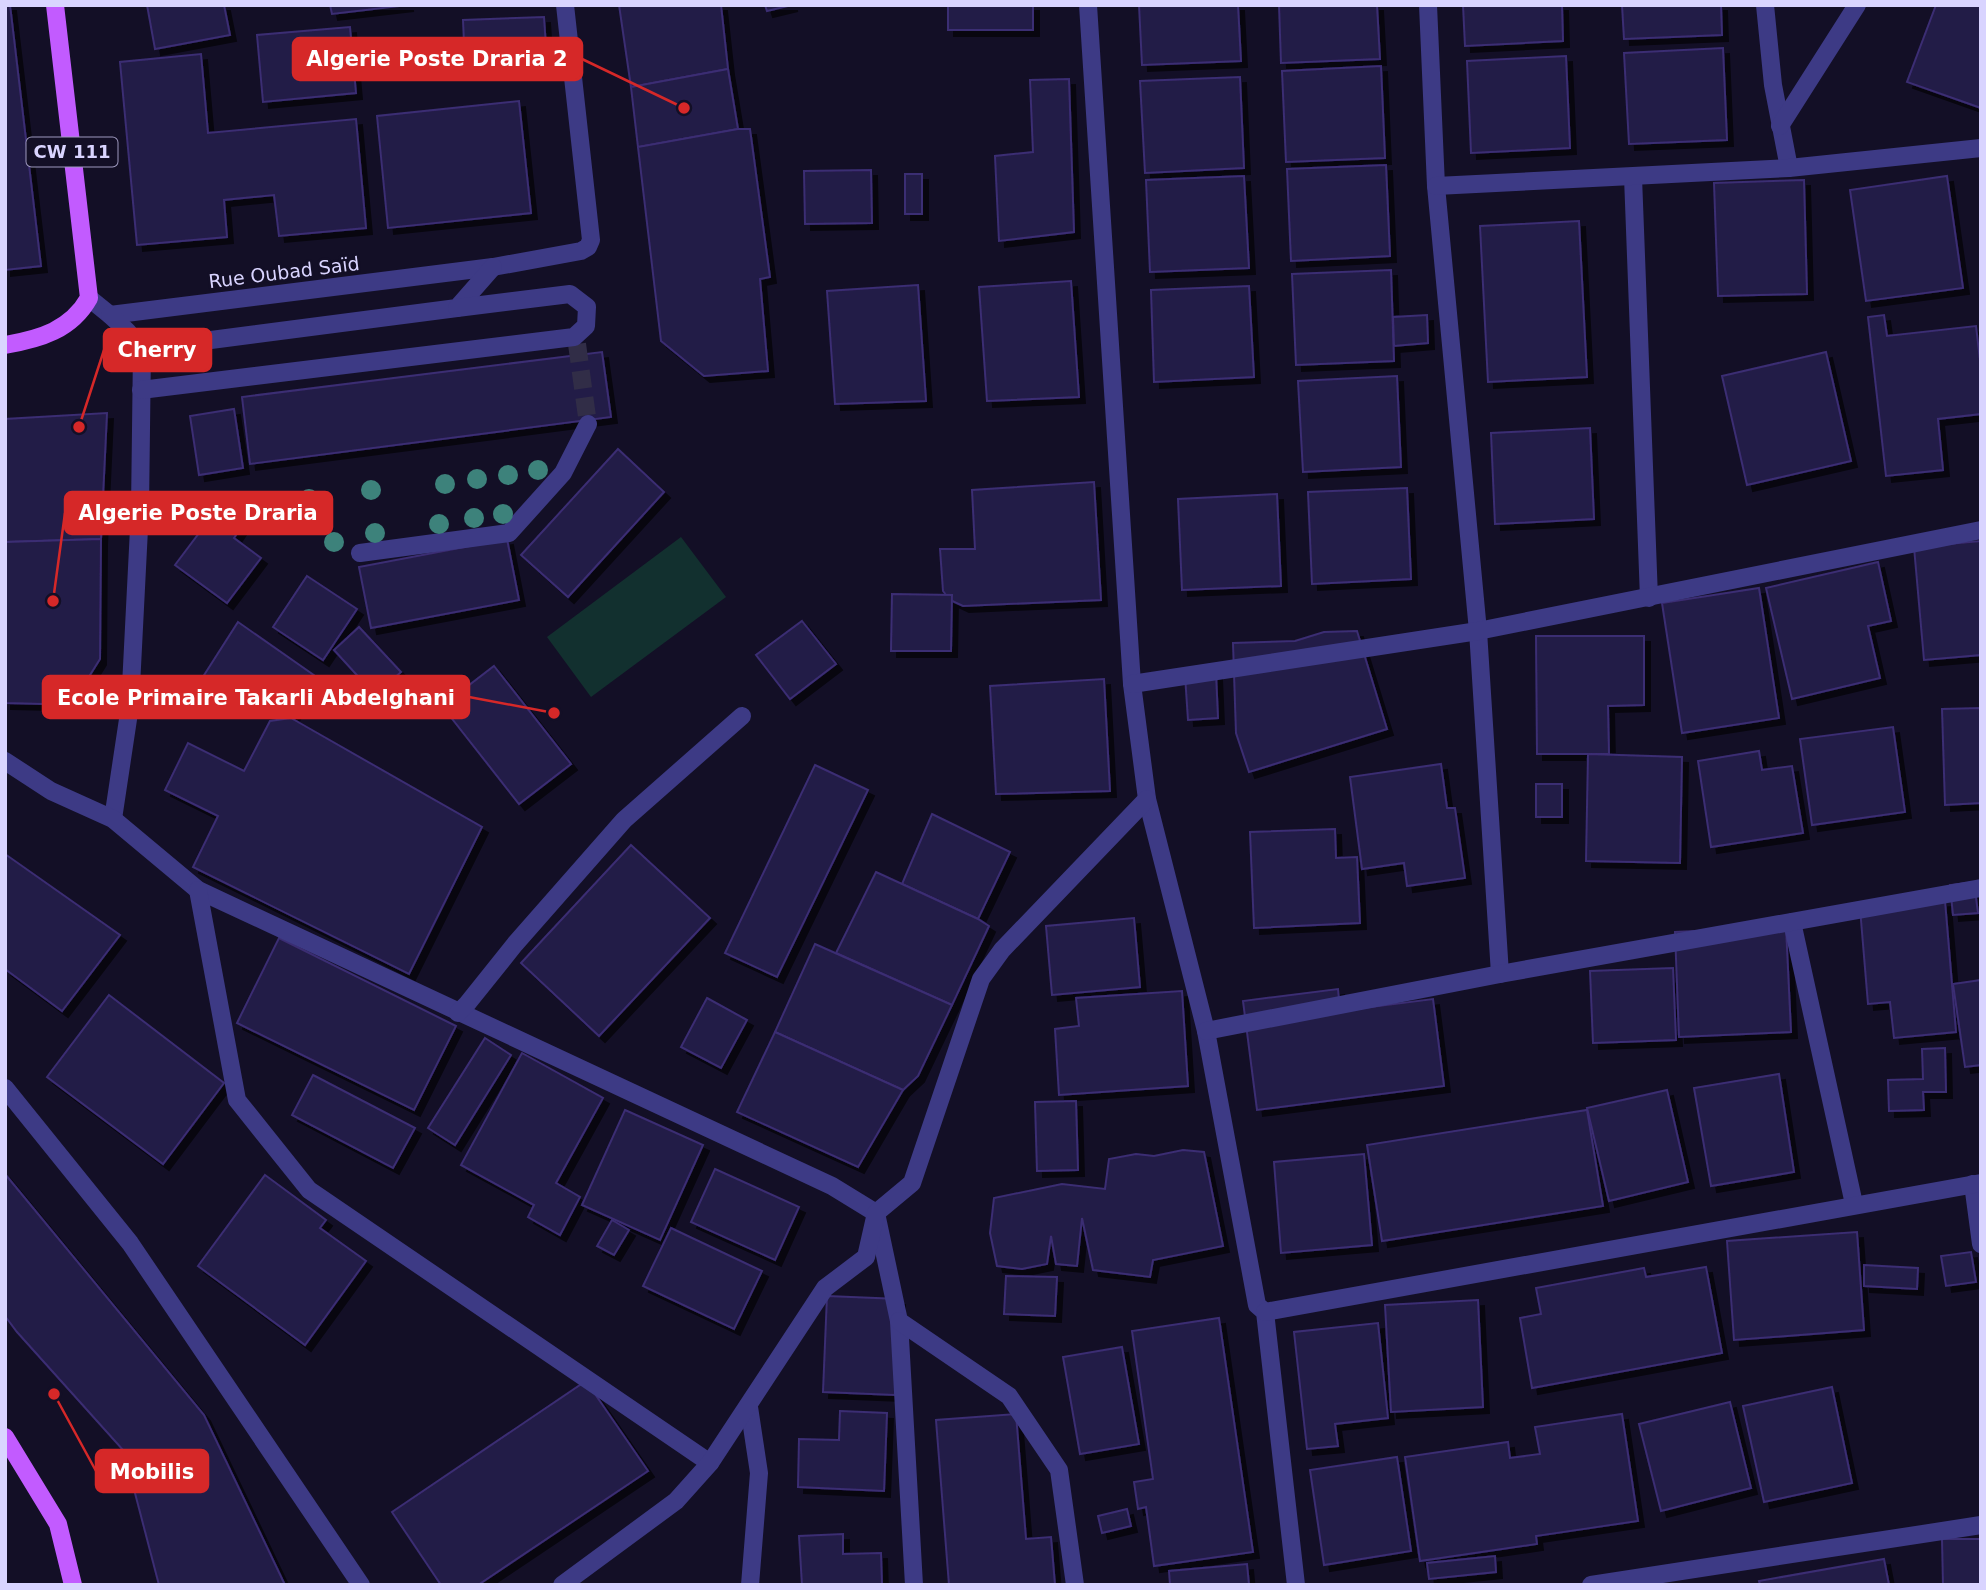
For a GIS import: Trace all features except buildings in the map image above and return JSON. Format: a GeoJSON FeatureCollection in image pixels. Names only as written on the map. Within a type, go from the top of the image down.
{"type":"FeatureCollection","features":[{"type":"Feature","properties":{"kind":"main road","name":"CW 111"},"geometry":{"type":"LineString","coordinates":[[55,5],[89,298]]}},
{"type":"Feature","properties":{"kind":"main road"},"geometry":{"type":"LineString","coordinates":[[5,345],[28,341],[61,328],[80,315],[89,298]]}},
{"type":"Feature","properties":{"kind":"main road"},"geometry":{"type":"LineString","coordinates":[[5,1437],[58,1524],[73,1585]]}},
{"type":"Feature","properties":{"kind":"street","name":"Rue Oubad Saïd"},"geometry":{"type":"LineString","coordinates":[[110,315],[493,267],[581,251],[588,247],[591,240],[565,5]]}},
{"type":"Feature","properties":{"kind":"street"},"geometry":{"type":"LineString","coordinates":[[1088,5],[1132,684],[1146,799],[1206,1031],[1256,1305],[1265,1312],[1296,1585]]}},
{"type":"Feature","properties":{"kind":"street"},"geometry":{"type":"LineString","coordinates":[[1428,5],[1436,186],[1478,631],[1500,974]]}},
{"type":"Feature","properties":{"kind":"street"},"geometry":{"type":"LineString","coordinates":[[1765,5],[1773,85],[1789,168]]}},
{"type":"Feature","properties":{"kind":"street"},"geometry":{"type":"LineString","coordinates":[[1780,126],[1857,5]]}},
{"type":"Feature","properties":{"kind":"street"},"geometry":{"type":"LineString","coordinates":[[1436,186],[1789,168],[1981,148]]}},
{"type":"Feature","properties":{"kind":"street"},"geometry":{"type":"LineString","coordinates":[[1633,177],[1649,598]]}},
{"type":"Feature","properties":{"kind":"street"},"geometry":{"type":"LineString","coordinates":[[457,308],[493,267]]}},
{"type":"Feature","properties":{"kind":"street"},"geometry":{"type":"LineString","coordinates":[[141,390],[576,340],[586,326],[587,307],[570,294],[142,349]]}},
{"type":"Feature","properties":{"kind":"street"},"geometry":{"type":"LineString","coordinates":[[89,298],[127,331],[142,349],[140,509],[130,705],[113,819]]}},
{"type":"Feature","properties":{"kind":"street"},"geometry":{"type":"LineString","coordinates":[[360,553],[509,533],[563,473],[588,424]]}},
{"type":"Feature","properties":{"kind":"street"},"geometry":{"type":"LineString","coordinates":[[1132,684],[1478,631],[1981,530]]}},
{"type":"Feature","properties":{"kind":"street"},"geometry":{"type":"LineString","coordinates":[[458,1013],[624,820],[742,716]]}},
{"type":"Feature","properties":{"kind":"street"},"geometry":{"type":"LineString","coordinates":[[5,761],[51,791],[113,819],[198,890],[832,1186],[876,1213],[898,1321],[914,1585]]}},
{"type":"Feature","properties":{"kind":"street"},"geometry":{"type":"LineString","coordinates":[[562,1585],[676,1501],[710,1463],[825,1289],[866,1257],[876,1213],[912,1182],[981,979],[1002,950],[1146,799]]}},
{"type":"Feature","properties":{"kind":"street"},"geometry":{"type":"LineString","coordinates":[[1206,1031],[1500,974],[1981,888]]}},
{"type":"Feature","properties":{"kind":"street"},"geometry":{"type":"LineString","coordinates":[[198,890],[237,1100],[309,1190],[710,1463]]}},
{"type":"Feature","properties":{"kind":"street"},"geometry":{"type":"LineString","coordinates":[[1792,922],[1854,1204]]}},
{"type":"Feature","properties":{"kind":"street"},"geometry":{"type":"LineString","coordinates":[[5,1088],[130,1243],[360,1585]]}},
{"type":"Feature","properties":{"kind":"street"},"geometry":{"type":"LineString","coordinates":[[1265,1312],[1977,1184],[1981,1244]]}},
{"type":"Feature","properties":{"kind":"street"},"geometry":{"type":"LineString","coordinates":[[898,1321],[1009,1396],[1059,1470],[1075,1585]]}},
{"type":"Feature","properties":{"kind":"street"},"geometry":{"type":"LineString","coordinates":[[748,1407],[759,1472],[750,1585]]}},
{"type":"Feature","properties":{"kind":"street"},"geometry":{"type":"LineString","coordinates":[[1591,1585],[1981,1525]]}},
{"type":"Feature","properties":{"kind":"green space"},"geometry":{"type":"Polygon","coordinates":[[[681,537],[726,597],[591,697],[547,637],[681,537]]]}},
{"type":"Feature","properties":{"kind":"tunnel"},"geometry":{"type":"LineString","coordinates":[[577,344],[588,424]]}},
{"type":"Feature","properties":{"kind":"place","name":"Algerie Poste Draria 2"},"geometry":{"type":"Point","coordinates":[684,108]}},
{"type":"Feature","properties":{"kind":"place","name":"Cherry"},"geometry":{"type":"Point","coordinates":[79,427]}},
{"type":"Feature","properties":{"kind":"place","name":"Algerie Poste Draria"},"geometry":{"type":"Point","coordinates":[53,601]}},
{"type":"Feature","properties":{"kind":"place","name":"Ecole Primaire Takarli Abdelghani"},"geometry":{"type":"Point","coordinates":[554,713]}},
{"type":"Feature","properties":{"kind":"place","name":"Mobilis"},"geometry":{"type":"Point","coordinates":[54,1394]}}]}
